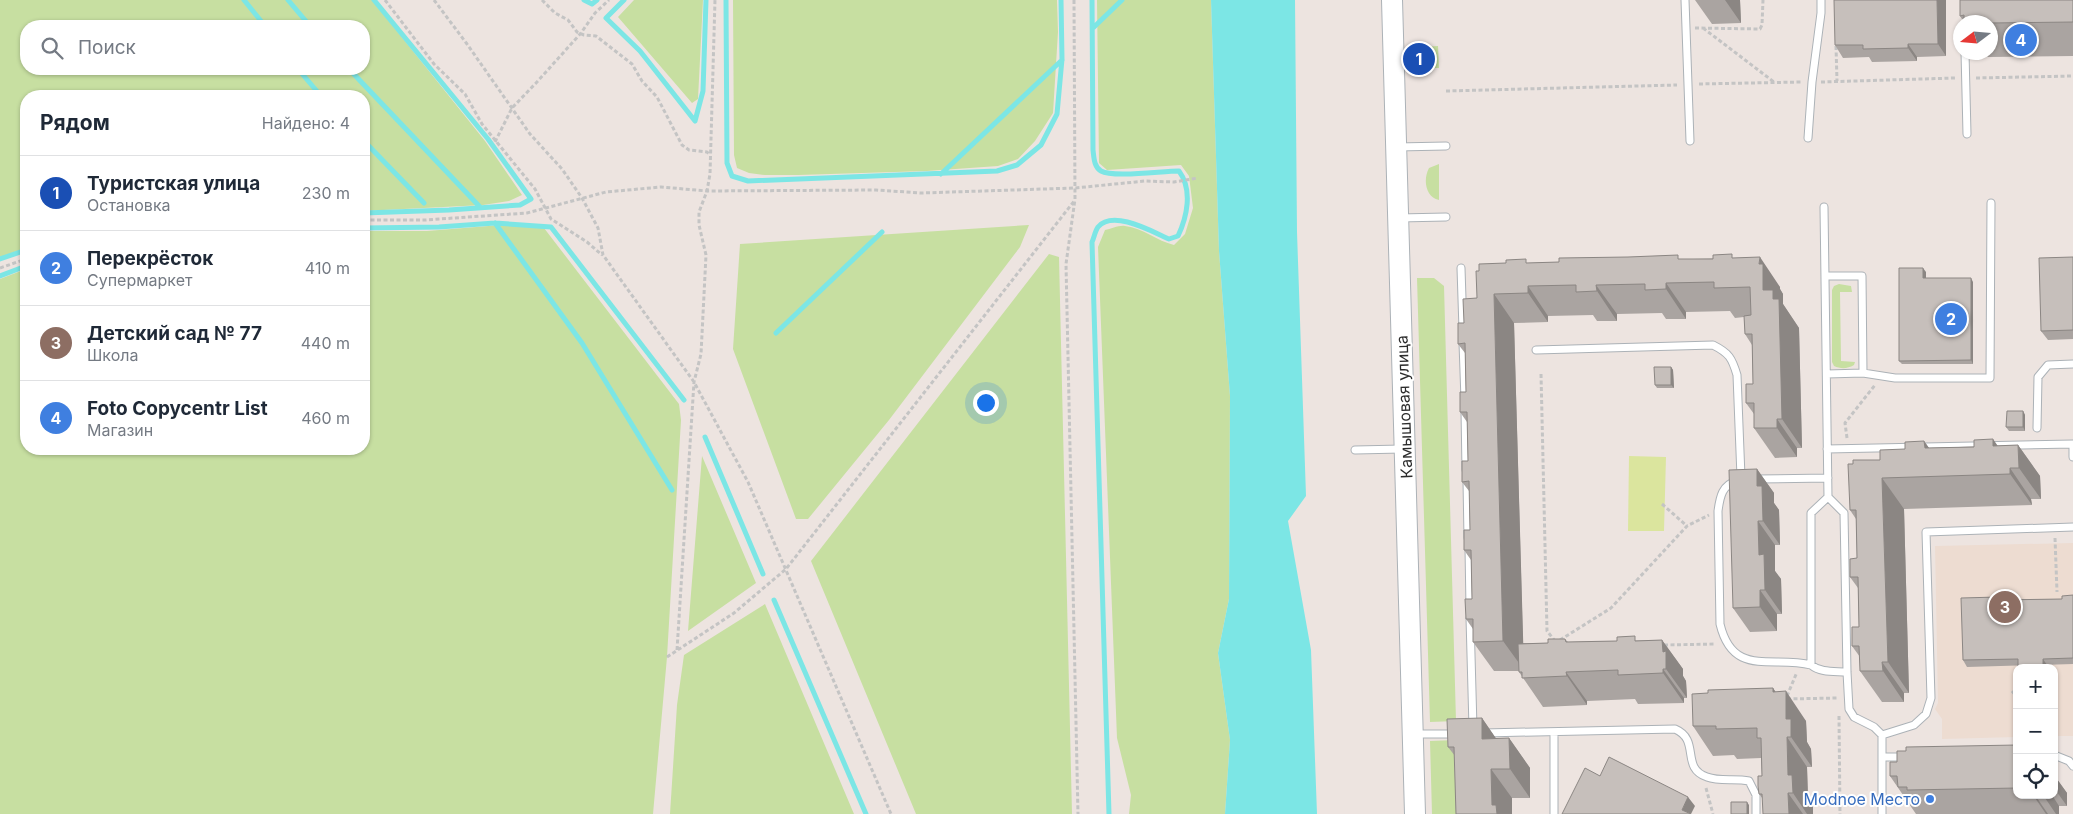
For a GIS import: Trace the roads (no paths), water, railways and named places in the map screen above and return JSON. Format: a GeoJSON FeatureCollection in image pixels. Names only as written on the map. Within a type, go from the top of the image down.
{"type":"FeatureCollection","features":[{"type":"Feature","properties":{"kind":"street","name":"Камышовая улица"},"geometry":{"type":"LineString","coordinates":[[1392,0],[1415,814]]}},
{"type":"Feature","properties":{"kind":"lane"},"geometry":{"type":"LineString","coordinates":[[1685,0],[1690,141]]}},
{"type":"Feature","properties":{"kind":"lane"},"geometry":{"type":"LineString","coordinates":[[1808,138],[1821,0]]}},
{"type":"Feature","properties":{"kind":"lane"},"geometry":{"type":"LineString","coordinates":[[1965,60],[1967,134]]}},
{"type":"Feature","properties":{"kind":"lane"},"geometry":{"type":"LineString","coordinates":[[1396,147],[1446,146]]}},
{"type":"Feature","properties":{"kind":"lane"},"geometry":{"type":"LineString","coordinates":[[1827,374],[1863,373],[1895,378],[1990,378],[1991,203]]}},
{"type":"Feature","properties":{"kind":"lane"},"geometry":{"type":"LineString","coordinates":[[1824,207],[1828,497],[1844,513],[1849,709],[1854,717],[1874,727],[1882,735],[1882,814]]}},
{"type":"Feature","properties":{"kind":"lane"},"geometry":{"type":"LineString","coordinates":[[1398,218],[1446,217]]}},
{"type":"Feature","properties":{"kind":"lane"},"geometry":{"type":"LineString","coordinates":[[1461,268],[1474,733]]}},
{"type":"Feature","properties":{"kind":"lane"},"geometry":{"type":"LineString","coordinates":[[1825,276],[1862,276],[1863,373]]}},
{"type":"Feature","properties":{"kind":"lane"},"geometry":{"type":"LineString","coordinates":[[1536,350],[1713,345],[1725,352],[1733,362],[1737,375],[1741,479]]}},
{"type":"Feature","properties":{"kind":"lane"},"geometry":{"type":"LineString","coordinates":[[2037,428],[2038,377],[2048,365],[2073,364]]}},
{"type":"Feature","properties":{"kind":"lane"},"geometry":{"type":"LineString","coordinates":[[1827,449],[2073,444],[2073,457]]}},
{"type":"Feature","properties":{"kind":"lane"},"geometry":{"type":"LineString","coordinates":[[1355,450],[1405,449]]}},
{"type":"Feature","properties":{"kind":"lane"},"geometry":{"type":"LineString","coordinates":[[1828,478],[1741,479],[1729,483],[1720,495],[1718,511],[1720,624],[1724,639],[1742,658],[1755,662],[1800,662],[1824,671],[1847,672]]}},
{"type":"Feature","properties":{"kind":"lane"},"geometry":{"type":"LineString","coordinates":[[1811,665],[1811,513],[1828,497]]}},
{"type":"Feature","properties":{"kind":"lane"},"geometry":{"type":"LineString","coordinates":[[1882,735],[1914,725],[1926,714],[1931,698],[1926,532],[2073,527]]}},
{"type":"Feature","properties":{"kind":"lane"},"geometry":{"type":"LineString","coordinates":[[1413,734],[1674,729],[1682,732],[1687,738],[1691,762],[1697,771],[1706,777],[1749,781],[1756,795],[1756,814]]}},
{"type":"Feature","properties":{"kind":"lane"},"geometry":{"type":"LineString","coordinates":[[1554,732],[1554,814]]}},
{"type":"Feature","properties":{"kind":"lane"},"geometry":{"type":"LineString","coordinates":[[1882,757],[1909,757]]}},
{"type":"Feature","properties":{"kind":"lane"},"geometry":{"type":"LineString","coordinates":[[2058,757],[2069,761],[2073,766]]}},
{"type":"Feature","properties":{"kind":"water"},"geometry":{"type":"Polygon","coordinates":[[[1211,0],[1295,0],[1297,232],[1306,496],[1288,521],[1311,650],[1317,814],[1225,814],[1230,740],[1218,653],[1229,599],[1230,396],[1219,251],[1211,0]]]}},
{"type":"Feature","properties":{"kind":"waterway"},"geometry":{"type":"LineString","coordinates":[[244,0],[260,20]]}},
{"type":"Feature","properties":{"kind":"waterway"},"geometry":{"type":"LineString","coordinates":[[288,0],[305,20]]}},
{"type":"Feature","properties":{"kind":"waterway"},"geometry":{"type":"LineString","coordinates":[[370,213],[520,205],[531,199],[488,139],[374,0]]}},
{"type":"Feature","properties":{"kind":"waterway"},"geometry":{"type":"LineString","coordinates":[[584,0],[592,4],[597,0]]}},
{"type":"Feature","properties":{"kind":"waterway"},"geometry":{"type":"LineString","coordinates":[[624,0],[606,18],[640,51],[695,121],[703,91],[706,0]]}},
{"type":"Feature","properties":{"kind":"waterway"},"geometry":{"type":"LineString","coordinates":[[726,0],[727,163],[732,176],[748,181],[997,171],[1017,165],[1041,145],[1057,114],[1062,59],[1061,0]]}},
{"type":"Feature","properties":{"kind":"waterway"},"geometry":{"type":"LineString","coordinates":[[1092,0],[1093,150],[1096,165],[1101,171],[1116,174],[1179,171],[1186,186],[1187,195],[1186,212],[1178,236],[1169,239],[1143,227],[1113,220],[1105,222],[1098,227],[1092,242],[1109,814]]}},
{"type":"Feature","properties":{"kind":"waterway"},"geometry":{"type":"LineString","coordinates":[[1093,28],[1122,0]]}},
{"type":"Feature","properties":{"kind":"waterway"},"geometry":{"type":"LineString","coordinates":[[941,174],[1062,60]]}},
{"type":"Feature","properties":{"kind":"waterway"},"geometry":{"type":"LineString","coordinates":[[303,75],[316,90]]}},
{"type":"Feature","properties":{"kind":"waterway"},"geometry":{"type":"LineString","coordinates":[[355,75],[369,90]]}},
{"type":"Feature","properties":{"kind":"waterway"},"geometry":{"type":"LineString","coordinates":[[370,91],[480,207]]}},
{"type":"Feature","properties":{"kind":"waterway"},"geometry":{"type":"LineString","coordinates":[[370,147],[424,203]]}},
{"type":"Feature","properties":{"kind":"waterway"},"geometry":{"type":"LineString","coordinates":[[495,223],[582,343],[672,490]]}},
{"type":"Feature","properties":{"kind":"waterway"},"geometry":{"type":"LineString","coordinates":[[370,228],[439,227],[495,223],[551,227],[684,400]]}},
{"type":"Feature","properties":{"kind":"waterway"},"geometry":{"type":"LineString","coordinates":[[776,333],[882,232]]}},
{"type":"Feature","properties":{"kind":"waterway"},"geometry":{"type":"LineString","coordinates":[[0,259],[20,252]]}},
{"type":"Feature","properties":{"kind":"waterway"},"geometry":{"type":"LineString","coordinates":[[0,276],[20,268]]}},
{"type":"Feature","properties":{"kind":"waterway"},"geometry":{"type":"LineString","coordinates":[[705,437],[763,574]]}},
{"type":"Feature","properties":{"kind":"waterway"},"geometry":{"type":"LineString","coordinates":[[774,600],[866,814]]}},
{"type":"Feature","properties":{"kind":"place","name":"Foto Copycentr List"},"geometry":{"type":"Point","coordinates":[2021,40]}},
{"type":"Feature","properties":{"kind":"place","name":"Туристская улица"},"geometry":{"type":"Point","coordinates":[1419,59]}},
{"type":"Feature","properties":{"kind":"place","name":"Перекрёсток"},"geometry":{"type":"Point","coordinates":[1951,319]}},
{"type":"Feature","properties":{"kind":"place","name":"Детский сад № 77"},"geometry":{"type":"Point","coordinates":[2005,607]}},
{"type":"Feature","properties":{"kind":"place","name":"Modnoe Место"},"geometry":{"type":"Point","coordinates":[1930,799]}}]}
